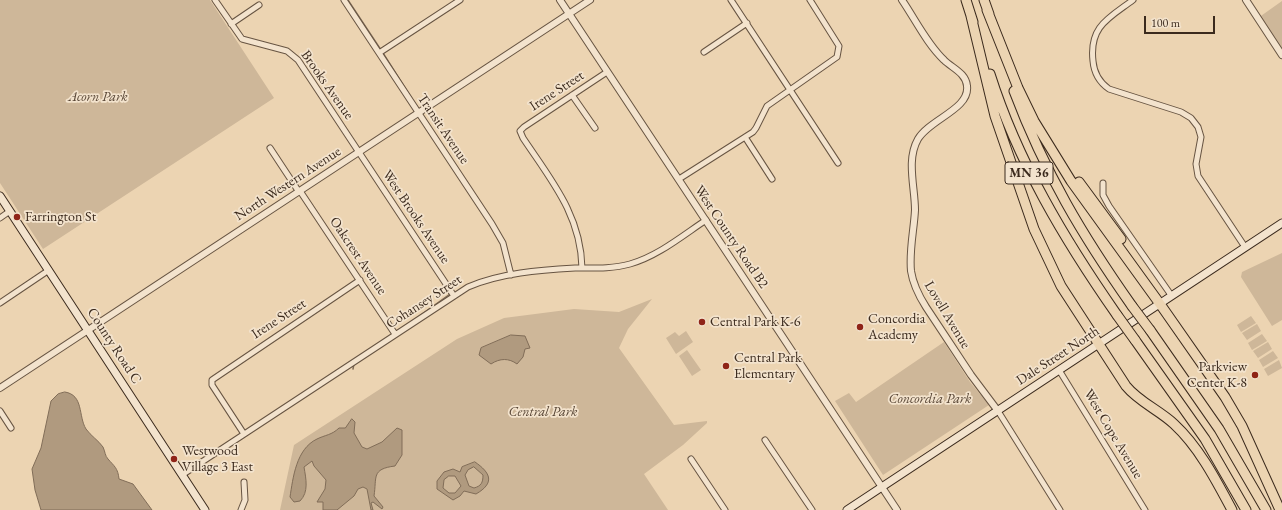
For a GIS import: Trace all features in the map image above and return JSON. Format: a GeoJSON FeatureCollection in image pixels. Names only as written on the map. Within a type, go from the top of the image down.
{"type":"FeatureCollection","features":[{"type":"Feature","properties":{"kind":"highway","name":"MN 36"},"geometry":{"type":"LineString","coordinates":[[966,0],[1002,110],[1030,175],[1063,235],[1117,315],[1205,439],[1246,510]]}},
{"type":"Feature","properties":{"kind":"highway","name":"MN 36"},"geometry":{"type":"LineString","coordinates":[[984,0],[1013,88],[1046,168],[1081,231],[1219,429],[1266,510]]}},
{"type":"Feature","properties":{"kind":"highway"},"geometry":{"type":"LineString","coordinates":[[987,10],[1021,94],[1034,121],[1048,143],[1086,190],[1130,251],[1139,274],[1242,426],[1280,510]]}},
{"type":"Feature","properties":{"kind":"highway"},"geometry":{"type":"LineString","coordinates":[[971,16],[993,108],[1034,229],[1061,286],[1098,346],[1130,391],[1168,419],[1190,441],[1230,508]]}},
{"type":"Feature","properties":{"kind":"main road","name":"County Road C"},"geometry":{"type":"LineString","coordinates":[[0,196],[205,510]]}},
{"type":"Feature","properties":{"kind":"main road","name":"Dale Street North"},"geometry":{"type":"LineString","coordinates":[[847,510],[1059,370],[1098,346],[1171,295],[1282,223]]}},
{"type":"Feature","properties":{"kind":"street","name":"Brooks Avenue"},"geometry":{"type":"LineString","coordinates":[[215,0],[242,39],[287,51],[295,57],[359,153]]}},
{"type":"Feature","properties":{"kind":"street","name":"Transit Avenue"},"geometry":{"type":"LineString","coordinates":[[344,0],[498,233],[507,254],[511,276]]}},
{"type":"Feature","properties":{"kind":"street"},"geometry":{"type":"LineString","coordinates":[[379,53],[460,0]]}},
{"type":"Feature","properties":{"kind":"street","name":"West County Road B2"},"geometry":{"type":"LineString","coordinates":[[560,0],[898,510]]}},
{"type":"Feature","properties":{"kind":"street","name":"North Western Avenue"},"geometry":{"type":"LineString","coordinates":[[0,388],[590,0]]}},
{"type":"Feature","properties":{"kind":"street"},"geometry":{"type":"LineString","coordinates":[[732,0],[838,163]]}},
{"type":"Feature","properties":{"kind":"street"},"geometry":{"type":"LineString","coordinates":[[679,180],[745,137],[756,128],[767,106],[834,60],[838,54],[837,42],[810,0]]}},
{"type":"Feature","properties":{"kind":"street","name":"Lovell Avenue"},"geometry":{"type":"LineString","coordinates":[[902,0],[940,56],[964,77],[967,82],[968,93],[964,101],[928,127],[921,134],[915,146],[912,159],[915,210],[911,248],[912,270],[916,288],[926,307],[971,375],[998,411],[1060,510]]}},
{"type":"Feature","properties":{"kind":"street"},"geometry":{"type":"LineString","coordinates":[[1133,0],[1102,24],[1095,35],[1092,47],[1095,72],[1100,82],[1109,89],[1181,112],[1195,122],[1201,137],[1196,164],[1198,176],[1245,247]]}},
{"type":"Feature","properties":{"kind":"street"},"geometry":{"type":"LineString","coordinates":[[1246,0],[1282,54]]}},
{"type":"Feature","properties":{"kind":"street"},"geometry":{"type":"LineString","coordinates":[[231,24],[259,5]]}},
{"type":"Feature","properties":{"kind":"street"},"geometry":{"type":"LineString","coordinates":[[704,52],[747,23]]}},
{"type":"Feature","properties":{"kind":"street","name":"Irene Street"},"geometry":{"type":"LineString","coordinates":[[582,268],[581,244],[574,220],[562,197],[523,138],[520,131],[608,72]]}},
{"type":"Feature","properties":{"kind":"street"},"geometry":{"type":"LineString","coordinates":[[572,95],[595,128]]}},
{"type":"Feature","properties":{"kind":"street"},"geometry":{"type":"LineString","coordinates":[[745,137],[772,179]]}},
{"type":"Feature","properties":{"kind":"street","name":"Oakcrest Avenue"},"geometry":{"type":"LineString","coordinates":[[270,148],[395,334]]}},
{"type":"Feature","properties":{"kind":"street","name":"West Brooks Avenue"},"geometry":{"type":"LineString","coordinates":[[359,153],[454,296]]}},
{"type":"Feature","properties":{"kind":"street"},"geometry":{"type":"LineString","coordinates":[[1103,183],[1103,195],[1109,206],[1171,295]]}},
{"type":"Feature","properties":{"kind":"street"},"geometry":{"type":"LineString","coordinates":[[0,218],[10,211]]}},
{"type":"Feature","properties":{"kind":"street","name":"Cohansey Street"},"geometry":{"type":"LineString","coordinates":[[182,475],[395,334],[454,296],[478,283],[544,270],[618,267],[638,262],[657,252],[706,220]]}},
{"type":"Feature","properties":{"kind":"street"},"geometry":{"type":"LineString","coordinates":[[0,302],[49,270]]}},
{"type":"Feature","properties":{"kind":"street","name":"Irene Street"},"geometry":{"type":"LineString","coordinates":[[244,434],[212,385],[212,380],[360,280]]}},
{"type":"Feature","properties":{"kind":"street","name":"West Cope Avenue"},"geometry":{"type":"LineString","coordinates":[[1059,370],[1146,510]]}},
{"type":"Feature","properties":{"kind":"street"},"geometry":{"type":"LineString","coordinates":[[0,411],[11,428]]}},
{"type":"Feature","properties":{"kind":"street"},"geometry":{"type":"LineString","coordinates":[[765,440],[812,510]]}},
{"type":"Feature","properties":{"kind":"street"},"geometry":{"type":"LineString","coordinates":[[691,459],[725,510]]}},
{"type":"Feature","properties":{"kind":"street"},"geometry":{"type":"LineString","coordinates":[[242,510],[245,500],[244,482]]}},
{"type":"Feature","properties":{"kind":"green space","name":"Acorn Park"},"geometry":{"type":"Polygon","coordinates":[[[0,0],[210,0],[274,98],[43,249],[0,183],[0,0]]]}},
{"type":"Feature","properties":{"kind":"green space"},"geometry":{"type":"Polygon","coordinates":[[[1282,1],[1282,55],[1258,18],[1282,1]]]}},
{"type":"Feature","properties":{"kind":"green space"},"geometry":{"type":"Polygon","coordinates":[[[1282,253],[1282,320],[1272,326],[1241,277],[1242,272],[1282,253]]]}},
{"type":"Feature","properties":{"kind":"green space","name":"Central Park"},"geometry":{"type":"Polygon","coordinates":[[[652,299],[628,329],[619,348],[674,425],[707,421],[707,423],[683,445],[644,474],[668,510],[280,510],[294,445],[457,339],[504,318],[574,309],[619,312],[652,299]]]}},
{"type":"Feature","properties":{"kind":"green space"},"geometry":{"type":"Polygon","coordinates":[[[1251,316],[1256,323],[1241,332],[1237,325],[1251,316]]]}},
{"type":"Feature","properties":{"kind":"green space"},"geometry":{"type":"Polygon","coordinates":[[[1257,324],[1261,331],[1247,340],[1242,333],[1257,324]]]}},
{"type":"Feature","properties":{"kind":"green space"},"geometry":{"type":"Polygon","coordinates":[[[686,331],[693,342],[676,354],[666,338],[675,332],[679,336],[686,331]]]}},
{"type":"Feature","properties":{"kind":"green space"},"geometry":{"type":"Polygon","coordinates":[[[1262,334],[1267,341],[1252,350],[1248,343],[1262,334]]]}},
{"type":"Feature","properties":{"kind":"green space","name":"Concordia Park"},"geometry":{"type":"Polygon","coordinates":[[[944,342],[970,382],[989,405],[883,475],[835,401],[849,393],[856,402],[944,342]]]}},
{"type":"Feature","properties":{"kind":"green space"},"geometry":{"type":"Polygon","coordinates":[[[1268,342],[1272,349],[1258,358],[1253,351],[1268,342]]]}},
{"type":"Feature","properties":{"kind":"green space"},"geometry":{"type":"Polygon","coordinates":[[[687,350],[701,370],[692,376],[679,356],[687,350]]]}},
{"type":"Feature","properties":{"kind":"green space"},"geometry":{"type":"Polygon","coordinates":[[[1273,351],[1278,358],[1263,367],[1259,360],[1273,351]]]}},
{"type":"Feature","properties":{"kind":"green space"},"geometry":{"type":"Polygon","coordinates":[[[1279,360],[1282,368],[1268,376],[1264,369],[1279,360]]]}},
{"type":"Feature","properties":{"kind":"shaded area"},"geometry":{"type":"Polygon","coordinates":[[[511,335],[525,336],[530,348],[525,349],[523,357],[517,364],[504,360],[491,364],[479,355],[481,348],[511,335]]]}},
{"type":"Feature","properties":{"kind":"shaded area"},"geometry":{"type":"Polygon","coordinates":[[[65,392],[75,397],[80,407],[86,429],[103,447],[107,458],[117,470],[119,479],[133,484],[152,510],[41,510],[35,490],[32,469],[41,448],[51,401],[58,394],[65,392]]]}},
{"type":"Feature","properties":{"kind":"shaded area"},"geometry":{"type":"Polygon","coordinates":[[[352,419],[355,422],[354,433],[362,447],[367,449],[382,442],[397,428],[402,430],[402,455],[395,466],[382,469],[377,475],[374,496],[383,507],[382,509],[373,502],[371,503],[373,510],[371,510],[367,489],[363,487],[358,489],[354,496],[337,510],[323,510],[323,502],[317,502],[325,489],[326,480],[314,466],[312,461],[304,467],[306,485],[305,494],[300,501],[294,502],[290,497],[294,473],[304,450],[317,439],[331,434],[339,428],[345,428],[352,419]]]}},
{"type":"Feature","properties":{"kind":"shaded area"},"geometry":{"type":"Polygon","coordinates":[[[475,462],[485,470],[489,478],[488,482],[482,490],[476,494],[464,491],[460,496],[453,500],[437,489],[437,481],[444,472],[453,469],[460,472],[462,467],[475,462]],[[474,467],[468,470],[465,475],[469,486],[474,488],[481,484],[483,475],[474,467]],[[449,476],[444,480],[443,488],[449,493],[455,493],[461,486],[455,476],[449,476]]]}},
{"type":"Feature","properties":{"kind":"waterway"},"geometry":{"type":"LineString","coordinates":[[348,0],[381,50]]}},
{"type":"Feature","properties":{"kind":"waterway"},"geometry":{"type":"LineString","coordinates":[[383,53],[412,99]]}},
{"type":"Feature","properties":{"kind":"waterway"},"geometry":{"type":"LineString","coordinates":[[411,322],[450,294]]}},
{"type":"Feature","properties":{"kind":"waterway"},"geometry":{"type":"LineString","coordinates":[[353,369],[354,364]]}},
{"type":"Feature","properties":{"kind":"place","name":"Farrington St"},"geometry":{"type":"Point","coordinates":[17,217]}},
{"type":"Feature","properties":{"kind":"place","name":"Central Park K-6"},"geometry":{"type":"Point","coordinates":[702,322]}},
{"type":"Feature","properties":{"kind":"place","name":"Concordia Academy"},"geometry":{"type":"Point","coordinates":[860,327]}},
{"type":"Feature","properties":{"kind":"place","name":"Central Park Elementary"},"geometry":{"type":"Point","coordinates":[726,366]}},
{"type":"Feature","properties":{"kind":"place","name":"Parkview Center K-8"},"geometry":{"type":"Point","coordinates":[1255,375]}},
{"type":"Feature","properties":{"kind":"place","name":"Westwood Village 3 East"},"geometry":{"type":"Point","coordinates":[174,459]}}]}
